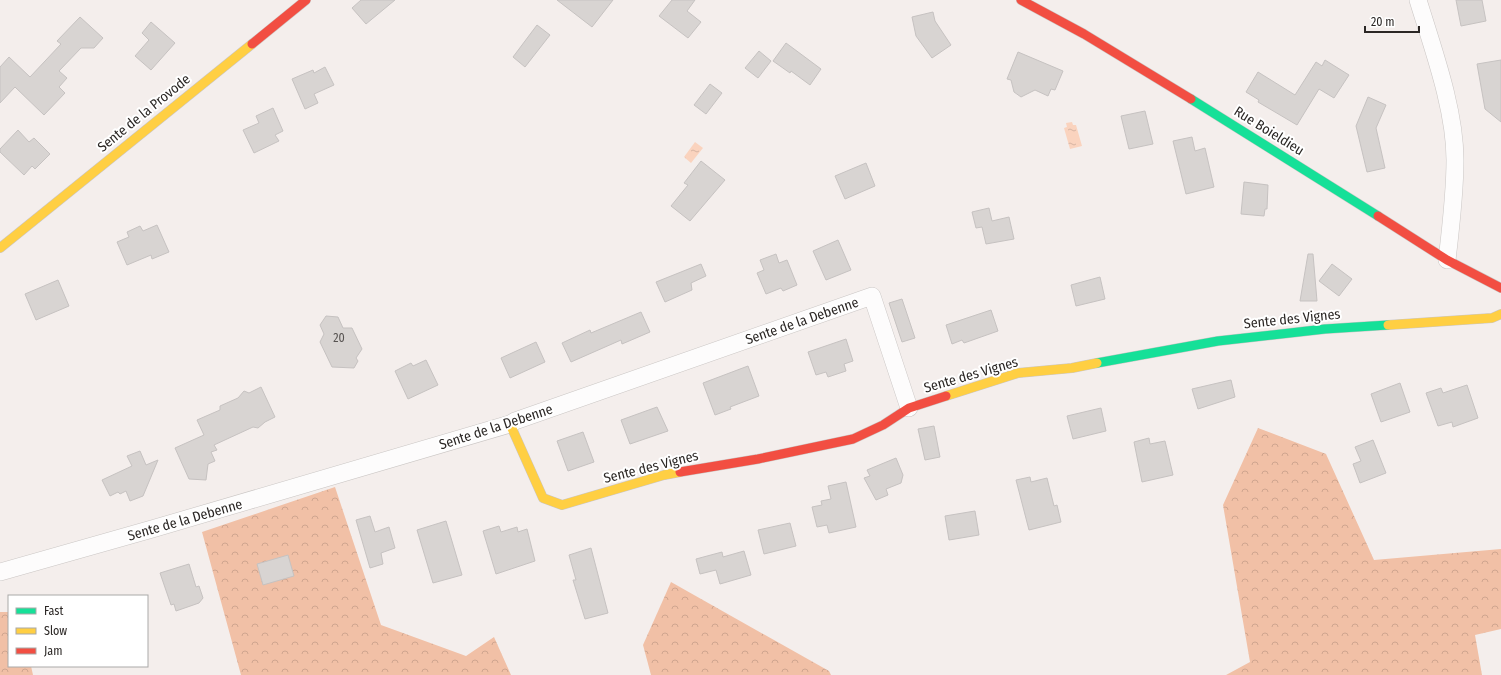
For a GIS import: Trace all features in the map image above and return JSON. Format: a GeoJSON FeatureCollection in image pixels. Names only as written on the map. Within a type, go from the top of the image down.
{"type":"FeatureCollection","features":[{"type":"Feature","properties":{"kind":"street","name":"Sente de la Provode"},"geometry":{"type":"LineString","coordinates":[[0,248],[306,0]]}},
{"type":"Feature","properties":{"kind":"street","name":"Rue Boieldieu"},"geometry":{"type":"LineString","coordinates":[[1021,0],[1084,34],[1173,88],[1447,260],[1501,288]]}},
{"type":"Feature","properties":{"kind":"street"},"geometry":{"type":"LineString","coordinates":[[1418,0],[1438,67],[1451,122],[1454,151],[1453,219],[1447,260]]}},
{"type":"Feature","properties":{"kind":"street","name":"Sente de la Debenne"},"geometry":{"type":"LineString","coordinates":[[0,572],[152,530],[510,424],[872,296],[909,408]]}},
{"type":"Feature","properties":{"kind":"street","name":"Sente des Vignes"},"geometry":{"type":"LineString","coordinates":[[510,424],[543,498],[562,505],[664,475],[758,459],[853,439],[883,425],[909,408],[1018,373],[1072,368],[1218,341],[1325,329],[1492,318],[1501,314]]}},
{"type":"Feature","properties":{"kind":"green space"},"geometry":{"type":"Polygon","coordinates":[[[1258,428],[1326,454],[1374,560],[1501,549],[1501,629],[1475,635],[1482,675],[1226,675],[1250,662],[1223,505],[1258,428]]]}},
{"type":"Feature","properties":{"kind":"green space"},"geometry":{"type":"Polygon","coordinates":[[[335,487],[381,625],[466,656],[494,637],[511,675],[241,675],[202,532],[335,487]]]}},
{"type":"Feature","properties":{"kind":"green space"},"geometry":{"type":"Polygon","coordinates":[[[671,582],[829,671],[831,675],[651,675],[643,645],[671,582]]]}},
{"type":"Feature","properties":{"kind":"green space"},"geometry":{"type":"Polygon","coordinates":[[[0,612],[8,612],[8,667],[31,667],[33,675],[0,675],[0,612]]]}},
{"type":"Feature","properties":{"kind":"water"},"geometry":{"type":"Polygon","coordinates":[[[1072,122],[1073,125],[1076,125],[1082,146],[1070,149],[1064,128],[1067,127],[1066,123],[1072,122]]]}},
{"type":"Feature","properties":{"kind":"water"},"geometry":{"type":"Polygon","coordinates":[[[695,142],[703,148],[691,163],[684,157],[695,142]]]}},
{"type":"Feature","properties":{"kind":"building"},"geometry":{"type":"Polygon","coordinates":[[[361,0],[395,0],[366,24],[352,8],[361,0]]]}},
{"type":"Feature","properties":{"kind":"building"},"geometry":{"type":"Polygon","coordinates":[[[557,0],[613,0],[592,27],[557,0]]]}},
{"type":"Feature","properties":{"kind":"building"},"geometry":{"type":"Polygon","coordinates":[[[672,0],[695,0],[687,11],[701,22],[688,38],[659,16],[672,0]]]}},
{"type":"Feature","properties":{"kind":"building"},"geometry":{"type":"Polygon","coordinates":[[[1456,0],[1482,0],[1486,21],[1461,26],[1456,0]]]}},
{"type":"Feature","properties":{"kind":"building"},"geometry":{"type":"Polygon","coordinates":[[[933,12],[935,21],[951,45],[932,58],[916,36],[912,17],[933,12]]]}},
{"type":"Feature","properties":{"kind":"building"},"geometry":{"type":"Polygon","coordinates":[[[80,17],[103,38],[94,48],[81,48],[59,71],[67,78],[59,87],[65,93],[44,115],[15,87],[0,103],[0,67],[9,57],[30,77],[61,44],[57,41],[80,17]]]}},
{"type":"Feature","properties":{"kind":"building"},"geometry":{"type":"Polygon","coordinates":[[[151,22],[175,43],[151,70],[135,56],[149,40],[142,33],[151,22]]]}},
{"type":"Feature","properties":{"kind":"building"},"geometry":{"type":"Polygon","coordinates":[[[537,25],[550,35],[525,67],[513,57],[537,25]]]}},
{"type":"Feature","properties":{"kind":"building"},"geometry":{"type":"Polygon","coordinates":[[[786,43],[821,69],[810,85],[791,71],[790,73],[773,61],[786,43]]]}},
{"type":"Feature","properties":{"kind":"building"},"geometry":{"type":"Polygon","coordinates":[[[759,51],[771,61],[758,78],[745,68],[759,51]]]}},
{"type":"Feature","properties":{"kind":"building"},"geometry":{"type":"Polygon","coordinates":[[[1018,52],[1063,71],[1055,90],[1051,89],[1048,96],[1035,90],[1021,97],[1014,92],[1011,80],[1007,79],[1018,52]]]}},
{"type":"Feature","properties":{"kind":"building"},"geometry":{"type":"Polygon","coordinates":[[[1325,60],[1349,75],[1334,98],[1319,89],[1297,125],[1258,102],[1259,100],[1246,92],[1258,72],[1295,95],[1316,62],[1322,66],[1325,60]]]}},
{"type":"Feature","properties":{"kind":"building"},"geometry":{"type":"Polygon","coordinates":[[[1501,60],[1501,122],[1485,109],[1477,64],[1501,60]]]}},
{"type":"Feature","properties":{"kind":"building"},"geometry":{"type":"Polygon","coordinates":[[[325,67],[334,85],[314,94],[318,103],[305,109],[292,79],[313,70],[314,73],[325,67]]]}},
{"type":"Feature","properties":{"kind":"building"},"geometry":{"type":"Polygon","coordinates":[[[710,84],[722,93],[706,114],[694,105],[710,84]]]}},
{"type":"Feature","properties":{"kind":"building"},"geometry":{"type":"Polygon","coordinates":[[[1368,97],[1386,105],[1376,128],[1385,168],[1367,172],[1356,126],[1368,97]]]}},
{"type":"Feature","properties":{"kind":"building"},"geometry":{"type":"Polygon","coordinates":[[[273,108],[283,131],[275,135],[279,141],[254,153],[243,130],[259,123],[256,116],[273,108]]]}},
{"type":"Feature","properties":{"kind":"building"},"geometry":{"type":"Polygon","coordinates":[[[1145,111],[1153,144],[1129,149],[1121,116],[1145,111]]]}},
{"type":"Feature","properties":{"kind":"building"},"geometry":{"type":"Polygon","coordinates":[[[18,130],[29,142],[34,138],[50,154],[35,169],[32,166],[24,175],[0,152],[0,149],[18,130]]]}},
{"type":"Feature","properties":{"kind":"building"},"geometry":{"type":"Polygon","coordinates":[[[1192,137],[1195,151],[1205,148],[1214,187],[1186,194],[1173,141],[1192,137]]]}},
{"type":"Feature","properties":{"kind":"building"},"geometry":{"type":"Polygon","coordinates":[[[701,161],[725,180],[690,221],[671,206],[688,185],[684,183],[701,161]]]}},
{"type":"Feature","properties":{"kind":"building"},"geometry":{"type":"Polygon","coordinates":[[[866,163],[875,186],[845,199],[835,176],[866,163]]]}},
{"type":"Feature","properties":{"kind":"building"},"geometry":{"type":"Polygon","coordinates":[[[1244,182],[1268,185],[1267,209],[1265,209],[1264,216],[1241,214],[1244,182]]]}},
{"type":"Feature","properties":{"kind":"building"},"geometry":{"type":"Polygon","coordinates":[[[989,208],[992,221],[1009,217],[1014,239],[986,244],[982,227],[976,228],[972,212],[989,208]]]}},
{"type":"Feature","properties":{"kind":"building"},"geometry":{"type":"Polygon","coordinates":[[[157,225],[169,252],[152,259],[151,255],[127,265],[117,242],[129,237],[127,232],[140,226],[143,231],[157,225]]]}},
{"type":"Feature","properties":{"kind":"building"},"geometry":{"type":"Polygon","coordinates":[[[838,240],[851,270],[826,280],[813,251],[838,240]]]}},
{"type":"Feature","properties":{"kind":"building"},"geometry":{"type":"Polygon","coordinates":[[[776,254],[779,263],[787,260],[797,285],[783,291],[781,288],[766,294],[757,273],[764,270],[760,260],[776,254]]]}},
{"type":"Feature","properties":{"kind":"building"},"geometry":{"type":"Polygon","coordinates":[[[1308,254],[1313,254],[1317,301],[1300,301],[1308,254]]]}},
{"type":"Feature","properties":{"kind":"building"},"geometry":{"type":"Polygon","coordinates":[[[701,264],[706,276],[691,283],[692,290],[665,302],[656,282],[701,264]]]}},
{"type":"Feature","properties":{"kind":"building"},"geometry":{"type":"Polygon","coordinates":[[[1332,264],[1352,279],[1339,296],[1319,281],[1332,264]]]}},
{"type":"Feature","properties":{"kind":"building"},"geometry":{"type":"Polygon","coordinates":[[[1100,277],[1105,299],[1076,306],[1071,285],[1100,277]]]}},
{"type":"Feature","properties":{"kind":"building"},"geometry":{"type":"Polygon","coordinates":[[[58,280],[69,306],[36,320],[25,294],[58,280]]]}},
{"type":"Feature","properties":{"kind":"building"},"geometry":{"type":"Polygon","coordinates":[[[902,299],[915,338],[902,342],[889,303],[902,299]]]}},
{"type":"Feature","properties":{"kind":"building"},"geometry":{"type":"Polygon","coordinates":[[[991,310],[998,331],[964,343],[962,340],[952,344],[946,325],[991,310]]]}},
{"type":"Feature","properties":{"kind":"building"},"geometry":{"type":"Polygon","coordinates":[[[641,312],[650,332],[622,344],[621,340],[571,362],[562,343],[590,330],[591,333],[641,312]]]}},
{"type":"Feature","properties":{"kind":"building"},"geometry":{"type":"Polygon","coordinates":[[[326,316],[338,317],[343,328],[352,328],[362,349],[356,358],[358,361],[354,368],[332,367],[320,342],[324,334],[320,325],[326,316]]]}},
{"type":"Feature","properties":{"kind":"building"},"geometry":{"type":"Polygon","coordinates":[[[846,339],[853,361],[844,364],[846,371],[828,377],[826,372],[816,375],[808,352],[846,339]]]}},
{"type":"Feature","properties":{"kind":"building"},"geometry":{"type":"Polygon","coordinates":[[[536,342],[545,362],[510,378],[501,358],[536,342]]]}},
{"type":"Feature","properties":{"kind":"building"},"geometry":{"type":"Polygon","coordinates":[[[426,360],[438,385],[408,399],[395,371],[411,363],[413,366],[426,360]]]}},
{"type":"Feature","properties":{"kind":"building"},"geometry":{"type":"Polygon","coordinates":[[[748,366],[759,396],[730,407],[731,409],[715,415],[703,383],[748,366]]]}},
{"type":"Feature","properties":{"kind":"building"},"geometry":{"type":"Polygon","coordinates":[[[1231,380],[1235,397],[1198,409],[1192,389],[1231,380]]]}},
{"type":"Feature","properties":{"kind":"building"},"geometry":{"type":"Polygon","coordinates":[[[1400,383],[1410,412],[1381,422],[1371,394],[1400,383]]]}},
{"type":"Feature","properties":{"kind":"building"},"geometry":{"type":"Polygon","coordinates":[[[1467,385],[1478,418],[1453,427],[1452,422],[1438,426],[1426,393],[1441,388],[1443,393],[1467,385]]]}},
{"type":"Feature","properties":{"kind":"building"},"geometry":{"type":"Polygon","coordinates":[[[261,387],[275,417],[265,422],[258,428],[253,427],[214,445],[217,450],[211,452],[215,461],[208,464],[206,480],[189,479],[175,448],[204,435],[197,420],[220,410],[220,406],[238,398],[244,391],[249,393],[261,387]]]}},
{"type":"Feature","properties":{"kind":"building"},"geometry":{"type":"Polygon","coordinates":[[[657,407],[668,431],[630,444],[621,420],[657,407]]]}},
{"type":"Feature","properties":{"kind":"building"},"geometry":{"type":"Polygon","coordinates":[[[1101,408],[1106,431],[1073,439],[1067,416],[1101,408]]]}},
{"type":"Feature","properties":{"kind":"building"},"geometry":{"type":"Polygon","coordinates":[[[934,426],[940,457],[925,460],[918,429],[934,426]]]}},
{"type":"Feature","properties":{"kind":"building"},"geometry":{"type":"Polygon","coordinates":[[[583,432],[594,462],[568,471],[557,441],[583,432]]]}},
{"type":"Feature","properties":{"kind":"building"},"geometry":{"type":"Polygon","coordinates":[[[1149,438],[1150,444],[1165,441],[1173,475],[1142,482],[1134,442],[1149,438]]]}},
{"type":"Feature","properties":{"kind":"building"},"geometry":{"type":"Polygon","coordinates":[[[1373,440],[1386,473],[1360,483],[1353,464],[1361,461],[1355,447],[1373,440]]]}},
{"type":"Feature","properties":{"kind":"building"},"geometry":{"type":"Polygon","coordinates":[[[140,451],[146,465],[158,460],[143,496],[130,501],[126,491],[120,494],[118,492],[110,496],[102,480],[132,466],[127,456],[140,451]]]}},
{"type":"Feature","properties":{"kind":"building"},"geometry":{"type":"Polygon","coordinates":[[[896,458],[903,475],[901,483],[886,489],[888,495],[876,500],[864,478],[870,476],[867,470],[896,458]]]}},
{"type":"Feature","properties":{"kind":"building"},"geometry":{"type":"Polygon","coordinates":[[[1030,477],[1031,482],[1047,478],[1054,506],[1057,505],[1061,522],[1029,530],[1016,480],[1030,477]]]}},
{"type":"Feature","properties":{"kind":"building"},"geometry":{"type":"Polygon","coordinates":[[[846,482],[856,527],[829,533],[827,525],[817,527],[812,507],[822,505],[821,501],[831,499],[828,486],[846,482]]]}},
{"type":"Feature","properties":{"kind":"building"},"geometry":{"type":"Polygon","coordinates":[[[975,511],[979,535],[949,540],[945,516],[975,511]]]}},
{"type":"Feature","properties":{"kind":"building"},"geometry":{"type":"Polygon","coordinates":[[[370,516],[375,532],[389,527],[395,548],[381,553],[383,564],[370,568],[356,520],[370,516]]]}},
{"type":"Feature","properties":{"kind":"building"},"geometry":{"type":"Polygon","coordinates":[[[446,521],[462,575],[433,583],[417,530],[446,521]]]}},
{"type":"Feature","properties":{"kind":"building"},"geometry":{"type":"Polygon","coordinates":[[[790,523],[796,546],[764,554],[758,530],[790,523]]]}},
{"type":"Feature","properties":{"kind":"building"},"geometry":{"type":"Polygon","coordinates":[[[499,526],[501,532],[517,527],[518,532],[527,529],[535,561],[496,574],[483,531],[499,526]]]}},
{"type":"Feature","properties":{"kind":"building"},"geometry":{"type":"Polygon","coordinates":[[[591,548],[608,613],[585,619],[573,580],[576,580],[569,555],[591,548]]]}},
{"type":"Feature","properties":{"kind":"building"},"geometry":{"type":"Polygon","coordinates":[[[744,551],[751,575],[720,584],[716,570],[700,574],[696,559],[722,552],[723,557],[744,551]]]}},
{"type":"Feature","properties":{"kind":"building"},"geometry":{"type":"Polygon","coordinates":[[[288,555],[294,576],[263,585],[257,564],[288,555]]]}},
{"type":"Feature","properties":{"kind":"building"},"geometry":{"type":"Polygon","coordinates":[[[189,564],[196,587],[199,586],[203,598],[199,603],[176,611],[174,604],[171,605],[160,573],[189,564]]]}},
{"type":"Feature","properties":{"kind":"traffic: fast"},"geometry":{"type":"LineString","coordinates":[[1191,99],[1378,216]]}},
{"type":"Feature","properties":{"kind":"traffic: fast"},"geometry":{"type":"LineString","coordinates":[[1097,363],[1218,341],[1325,329],[1388,325]]}},
{"type":"Feature","properties":{"kind":"traffic: slow"},"geometry":{"type":"LineString","coordinates":[[0,248],[252,44]]}},
{"type":"Feature","properties":{"kind":"traffic: slow"},"geometry":{"type":"LineString","coordinates":[[1388,325],[1492,318],[1501,314]]}},
{"type":"Feature","properties":{"kind":"traffic: slow"},"geometry":{"type":"LineString","coordinates":[[946,396],[1018,373],[1072,368],[1097,363]]}},
{"type":"Feature","properties":{"kind":"traffic: slow"},"geometry":{"type":"LineString","coordinates":[[510,424],[543,498],[562,505],[664,475],[680,472]]}},
{"type":"Feature","properties":{"kind":"traffic: jam"},"geometry":{"type":"LineString","coordinates":[[252,44],[306,0]]}},
{"type":"Feature","properties":{"kind":"traffic: jam"},"geometry":{"type":"LineString","coordinates":[[1021,0],[1084,34],[1191,99]]}},
{"type":"Feature","properties":{"kind":"traffic: jam"},"geometry":{"type":"LineString","coordinates":[[1378,216],[1447,260],[1501,288]]}},
{"type":"Feature","properties":{"kind":"traffic: jam"},"geometry":{"type":"LineString","coordinates":[[680,472],[758,459],[853,439],[883,425],[909,408],[946,396]]}}]}
